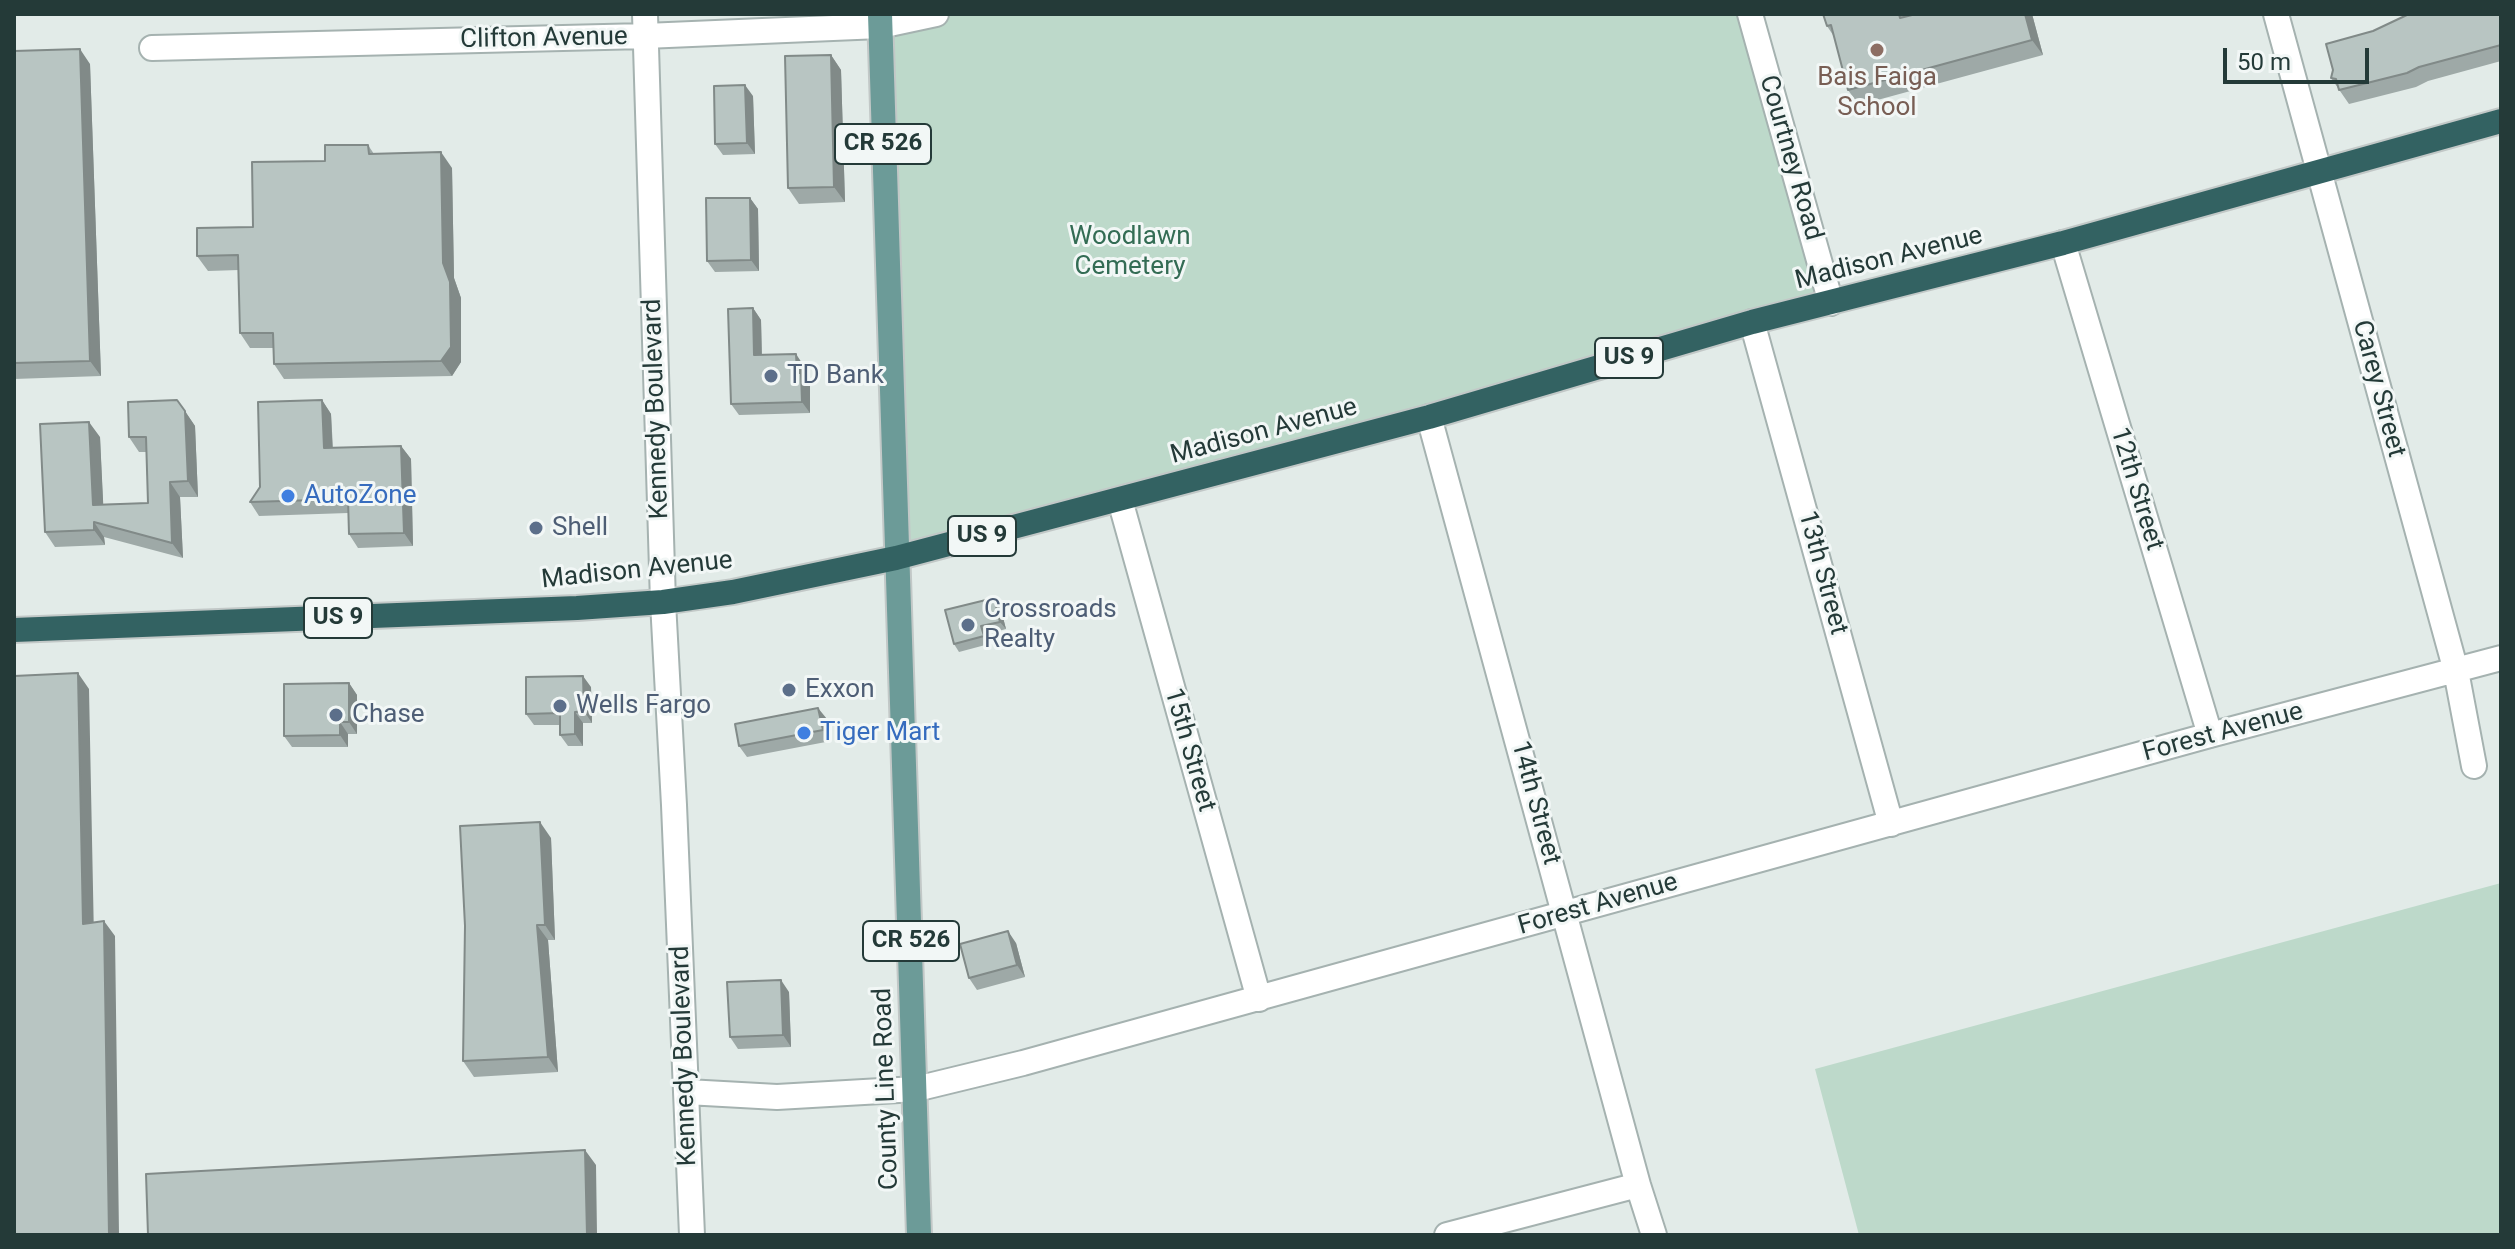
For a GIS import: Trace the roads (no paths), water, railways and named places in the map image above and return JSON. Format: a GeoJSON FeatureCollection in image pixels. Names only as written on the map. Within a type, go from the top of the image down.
{"type":"FeatureCollection","features":[{"type":"Feature","properties":{"kind":"highway","name":"Madison Avenue"},"geometry":{"type":"LineString","coordinates":[[14,630],[505,611],[663,602],[733,592],[896,558],[1120,500],[1429,417],[1752,322],[2063,243],[2501,121]]}},
{"type":"Feature","properties":{"kind":"main road","name":"CR 526"},"geometry":{"type":"LineString","coordinates":[[880,20],[896,558]]}},
{"type":"Feature","properties":{"kind":"main road","name":"County Line Road"},"geometry":{"type":"LineString","coordinates":[[896,558],[919,1235]]}},
{"type":"Feature","properties":{"kind":"street","name":"Clifton Avenue"},"geometry":{"type":"LineString","coordinates":[[152,48],[645,25],[880,20],[936,14]]}},
{"type":"Feature","properties":{"kind":"street","name":"Courtney Road"},"geometry":{"type":"LineString","coordinates":[[1750,14],[1831,303]]}},
{"type":"Feature","properties":{"kind":"street","name":"Carey Street"},"geometry":{"type":"LineString","coordinates":[[2276,14],[2456,671],[2474,766]]}},
{"type":"Feature","properties":{"kind":"street","name":"Kennedy Boulevard"},"geometry":{"type":"LineString","coordinates":[[645,25],[663,602],[692,1235]]}},
{"type":"Feature","properties":{"kind":"street","name":"12th Street"},"geometry":{"type":"LineString","coordinates":[[2063,243],[2210,735]]}},
{"type":"Feature","properties":{"kind":"street","name":"13th Street"},"geometry":{"type":"LineString","coordinates":[[1752,322],[1891,824]]}},
{"type":"Feature","properties":{"kind":"street","name":"14th Street"},"geometry":{"type":"LineString","coordinates":[[1429,417],[1654,1235]]}},
{"type":"Feature","properties":{"kind":"street","name":"15th Street"},"geometry":{"type":"LineString","coordinates":[[1120,500],[1259,999]]}},
{"type":"Feature","properties":{"kind":"street","name":"Forest Avenue"},"geometry":{"type":"LineString","coordinates":[[687,1092],[777,1097],[916,1089],[1259,999],[2210,735],[2501,658]]}},
{"type":"Feature","properties":{"kind":"street"},"geometry":{"type":"LineString","coordinates":[[1447,1235],[1638,1185]]}},
{"type":"Feature","properties":{"kind":"place","name":"Bais Faiga School"},"geometry":{"type":"Point","coordinates":[1877,50]}},
{"type":"Feature","properties":{"kind":"place","name":"TD Bank"},"geometry":{"type":"Point","coordinates":[771,376]}},
{"type":"Feature","properties":{"kind":"place","name":"AutoZone"},"geometry":{"type":"Point","coordinates":[288,496]}},
{"type":"Feature","properties":{"kind":"place","name":"Shell"},"geometry":{"type":"Point","coordinates":[536,528]}},
{"type":"Feature","properties":{"kind":"place","name":"Crossroads Realty"},"geometry":{"type":"Point","coordinates":[968,625]}},
{"type":"Feature","properties":{"kind":"place","name":"Exxon"},"geometry":{"type":"Point","coordinates":[789,690]}},
{"type":"Feature","properties":{"kind":"place","name":"Wells Fargo"},"geometry":{"type":"Point","coordinates":[560,706]}},
{"type":"Feature","properties":{"kind":"place","name":"Chase"},"geometry":{"type":"Point","coordinates":[336,715]}},
{"type":"Feature","properties":{"kind":"place","name":"Tiger Mart"},"geometry":{"type":"Point","coordinates":[804,733]}},
{"type":"Feature","properties":{"kind":"park label","name":"Woodlawn Cemetery"},"geometry":{"type":"Point","coordinates":[1130,252]}}]}
